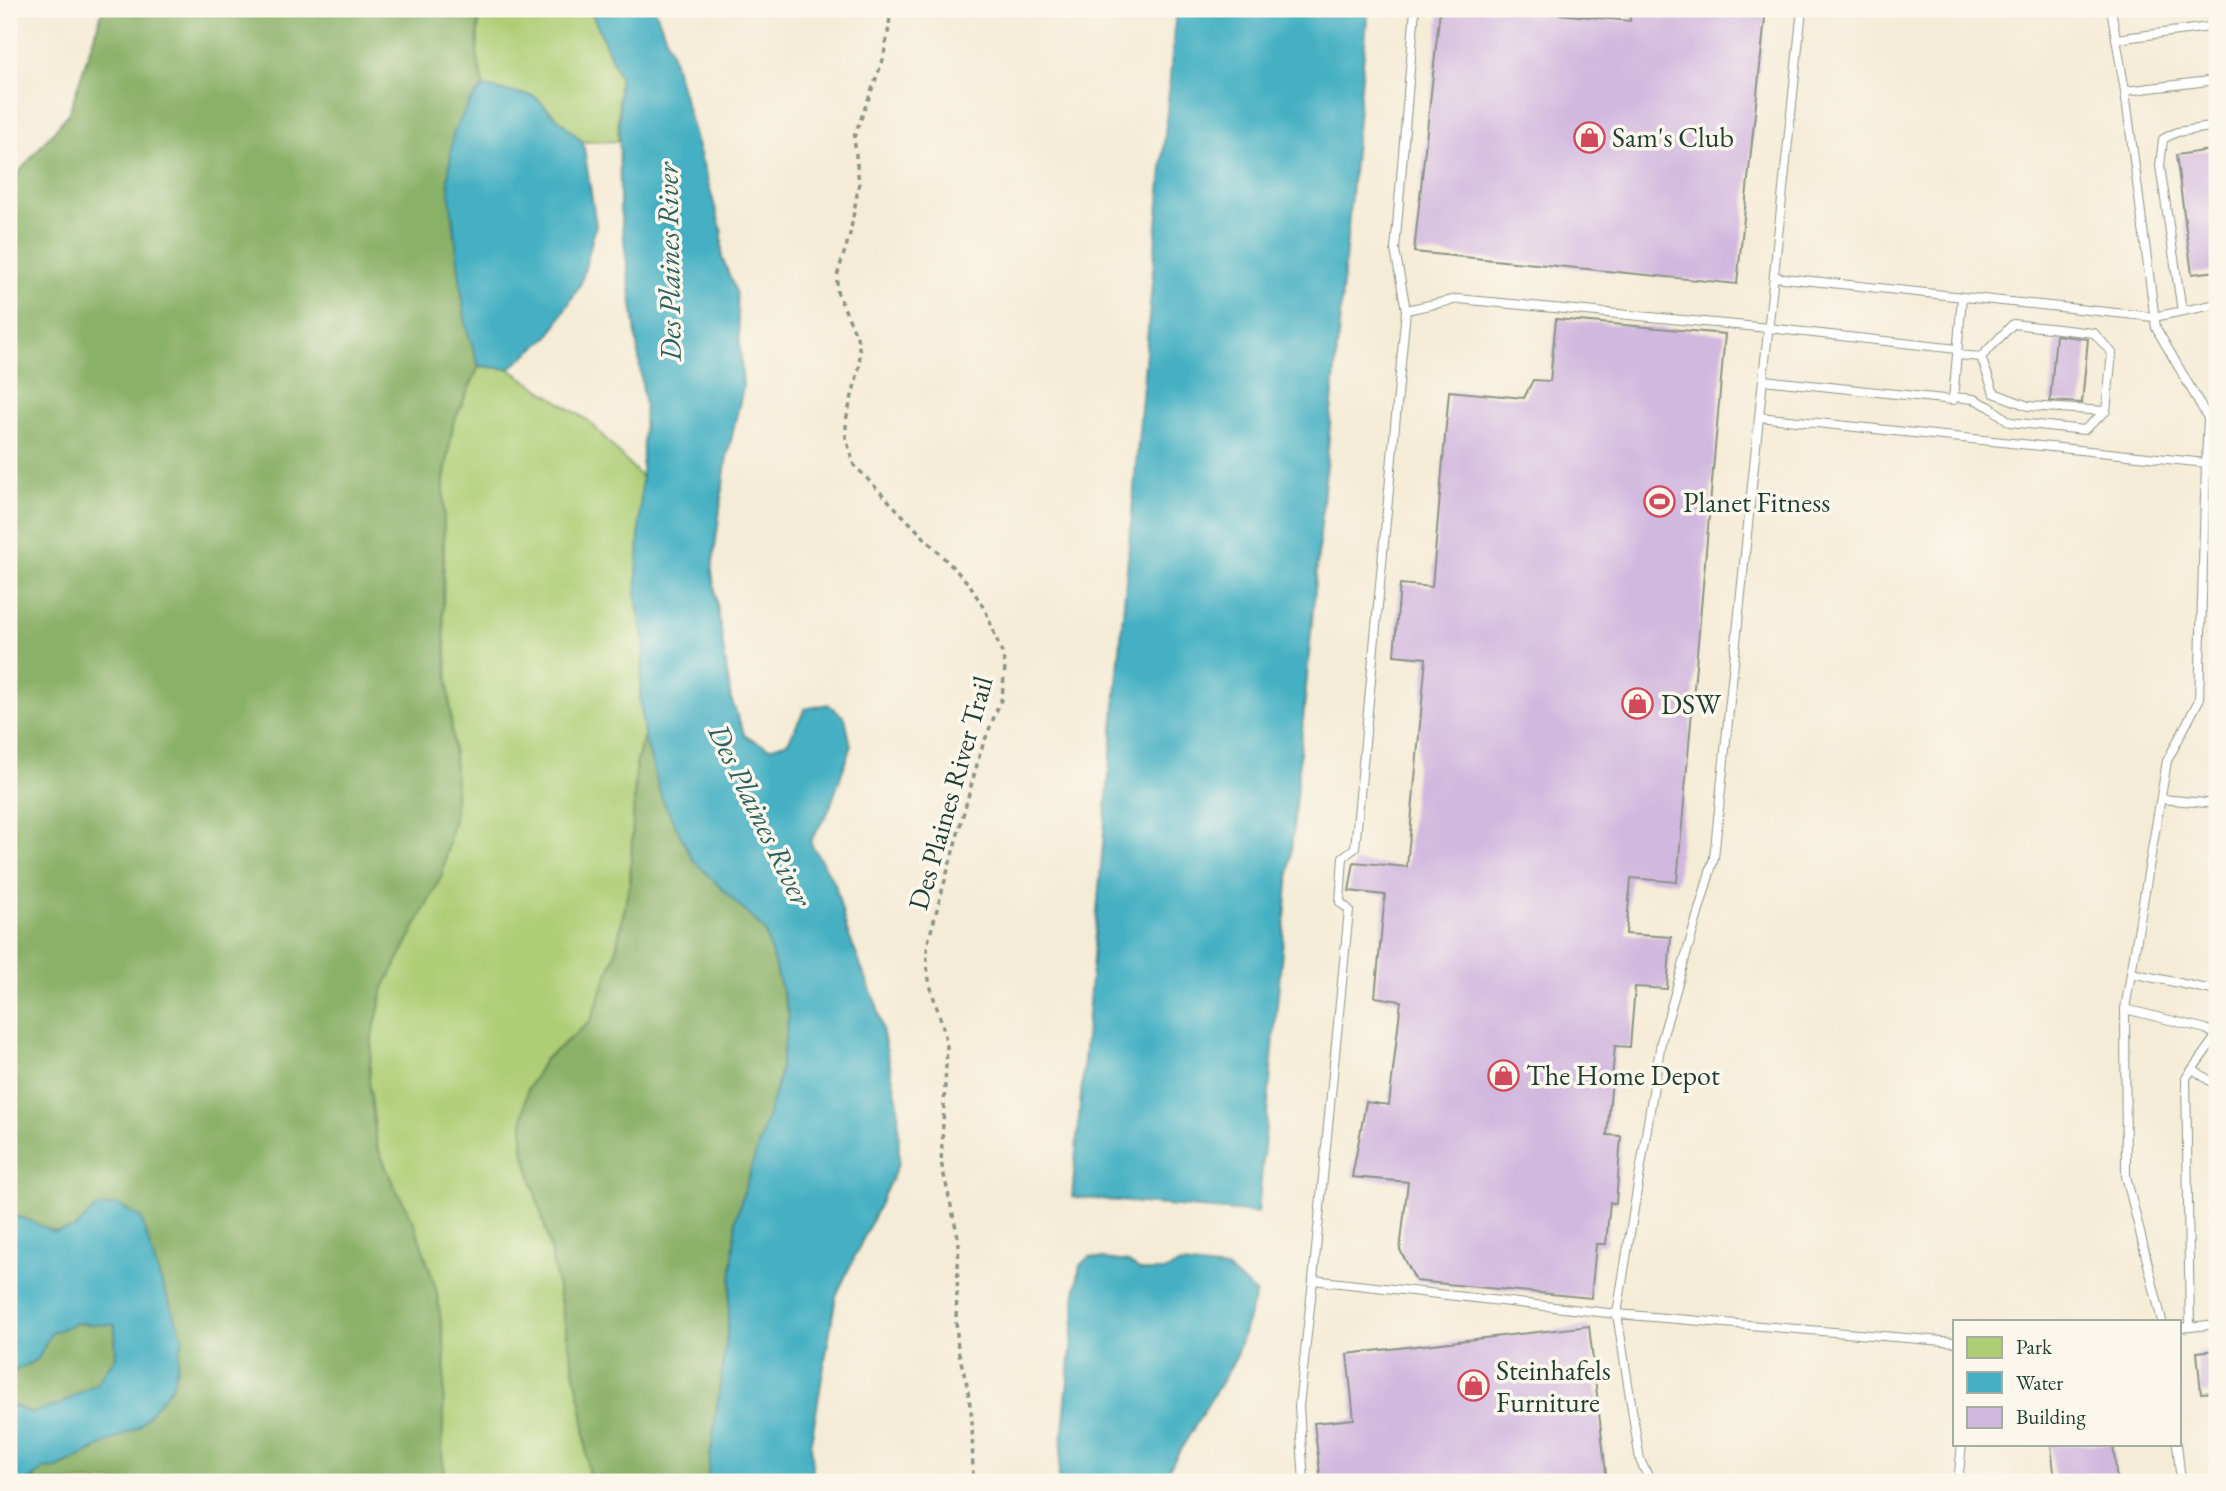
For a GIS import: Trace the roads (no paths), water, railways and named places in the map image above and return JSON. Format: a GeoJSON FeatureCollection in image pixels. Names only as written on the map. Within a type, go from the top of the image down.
{"type":"FeatureCollection","features":[{"type":"Feature","properties":{"kind":"lane"},"geometry":{"type":"LineString","coordinates":[[1304,1482],[1299,1406],[1349,910],[1340,902],[1343,857],[1354,848],[1406,310],[1395,250],[1415,9]]}},
{"type":"Feature","properties":{"kind":"lane"},"geometry":{"type":"LineString","coordinates":[[1651,1482],[1640,1460],[1616,1314],[1661,1042],[1714,858],[1802,9]]}},
{"type":"Feature","properties":{"kind":"lane"},"geometry":{"type":"LineString","coordinates":[[2111,9],[2125,91],[2156,328],[2208,418],[2199,700],[2167,761],[2125,1009],[2126,1176],[2162,1320]]}},
{"type":"Feature","properties":{"kind":"lane"},"geometry":{"type":"LineString","coordinates":[[2116,39],[2217,26]]}},
{"type":"Feature","properties":{"kind":"lane"},"geometry":{"type":"LineString","coordinates":[[2125,91],[2217,80]]}},
{"type":"Feature","properties":{"kind":"lane"},"geometry":{"type":"LineString","coordinates":[[2182,311],[2160,166],[2163,139],[2172,134],[2217,126]]}},
{"type":"Feature","properties":{"kind":"lane"},"geometry":{"type":"LineString","coordinates":[[1774,277],[2154,317],[2217,304]]}},
{"type":"Feature","properties":{"kind":"lane"},"geometry":{"type":"LineString","coordinates":[[1763,380],[1953,400],[1962,297]]}},
{"type":"Feature","properties":{"kind":"lane"},"geometry":{"type":"LineString","coordinates":[[1406,310],[1458,299],[1768,328],[1981,357]]}},
{"type":"Feature","properties":{"kind":"lane"},"geometry":{"type":"LineString","coordinates":[[1953,397],[1974,399],[2010,422],[2084,430],[2106,411],[2112,353],[2094,333],[2014,324],[1981,357]]}},
{"type":"Feature","properties":{"kind":"lane"},"geometry":{"type":"LineString","coordinates":[[1981,357],[1994,393],[2028,406],[2106,411]]}},
{"type":"Feature","properties":{"kind":"lane"},"geometry":{"type":"LineString","coordinates":[[1759,417],[2206,463]]}},
{"type":"Feature","properties":{"kind":"lane"},"geometry":{"type":"LineString","coordinates":[[2207,442],[2217,441]]}},
{"type":"Feature","properties":{"kind":"lane"},"geometry":{"type":"LineString","coordinates":[[2161,799],[2217,804]]}},
{"type":"Feature","properties":{"kind":"lane"},"geometry":{"type":"LineString","coordinates":[[2131,973],[2217,991]]}},
{"type":"Feature","properties":{"kind":"lane"},"geometry":{"type":"LineString","coordinates":[[2125,1009],[2206,1029],[2217,1035],[2186,1078],[2190,1327]]}},
{"type":"Feature","properties":{"kind":"lane"},"geometry":{"type":"LineString","coordinates":[[2193,1069],[2217,1086]]}},
{"type":"Feature","properties":{"kind":"lane"},"geometry":{"type":"LineString","coordinates":[[1313,1280],[1616,1314],[1953,1342]]}},
{"type":"Feature","properties":{"kind":"lane"},"geometry":{"type":"LineString","coordinates":[[2180,1328],[2217,1324]]}},
{"type":"Feature","properties":{"kind":"lane"},"geometry":{"type":"LineString","coordinates":[[1958,1482],[1962,1446]]}},
{"type":"Feature","properties":{"kind":"lane"},"geometry":{"type":"LineString","coordinates":[[2177,1446],[2181,1482]]}},
{"type":"Feature","properties":{"kind":"water","name":"Des Plaines River"},"geometry":{"type":"Polygon","coordinates":[[[590,9],[655,9],[670,48],[722,232],[722,257],[736,292],[743,388],[726,462],[712,571],[731,699],[745,736],[769,748],[788,742],[805,709],[828,704],[845,718],[851,746],[829,810],[810,842],[835,884],[847,931],[877,1006],[898,1103],[899,1163],[836,1296],[811,1442],[814,1482],[707,1481],[727,1336],[736,1218],[779,1078],[789,1015],[765,931],[692,859],[661,796],[644,735],[640,696],[645,640],[636,599],[645,407],[620,208],[619,76],[590,9]]]}},
{"type":"Feature","properties":{"kind":"water"},"geometry":{"type":"Polygon","coordinates":[[[1176,9],[1368,9],[1258,1213],[1072,1197],[1176,9]]]}},
{"type":"Feature","properties":{"kind":"water"},"geometry":{"type":"Polygon","coordinates":[[[483,87],[534,96],[583,142],[596,225],[581,283],[549,336],[509,369],[479,366],[466,326],[448,180],[453,133],[469,103],[483,87]]]}},
{"type":"Feature","properties":{"kind":"water"},"geometry":{"type":"Polygon","coordinates":[[[117,1204],[141,1218],[160,1279],[183,1337],[173,1385],[139,1427],[57,1468],[43,1469],[28,1480],[19,1482],[9,1479],[9,1401],[10,1405],[31,1413],[59,1405],[97,1383],[116,1357],[115,1325],[76,1323],[51,1333],[38,1359],[16,1370],[9,1383],[9,1214],[54,1232],[76,1228],[94,1209],[117,1204]]]}},
{"type":"Feature","properties":{"kind":"water"},"geometry":{"type":"Polygon","coordinates":[[[1089,1257],[1128,1262],[1140,1271],[1163,1271],[1181,1264],[1227,1269],[1256,1293],[1235,1359],[1161,1482],[1058,1482],[1074,1300],[1080,1265],[1089,1257]]]}},
{"type":"Feature","properties":{"kind":"place","name":"Sam's Club"},"geometry":{"type":"Point","coordinates":[1589,137]}},
{"type":"Feature","properties":{"kind":"place","name":"Planet Fitness"},"geometry":{"type":"Point","coordinates":[1660,502]}},
{"type":"Feature","properties":{"kind":"place","name":"DSW"},"geometry":{"type":"Point","coordinates":[1638,704]}},
{"type":"Feature","properties":{"kind":"place","name":"The Home Depot"},"geometry":{"type":"Point","coordinates":[1503,1075]}},
{"type":"Feature","properties":{"kind":"place","name":"Steinhafels Furniture"},"geometry":{"type":"Point","coordinates":[1473,1386]}}]}
